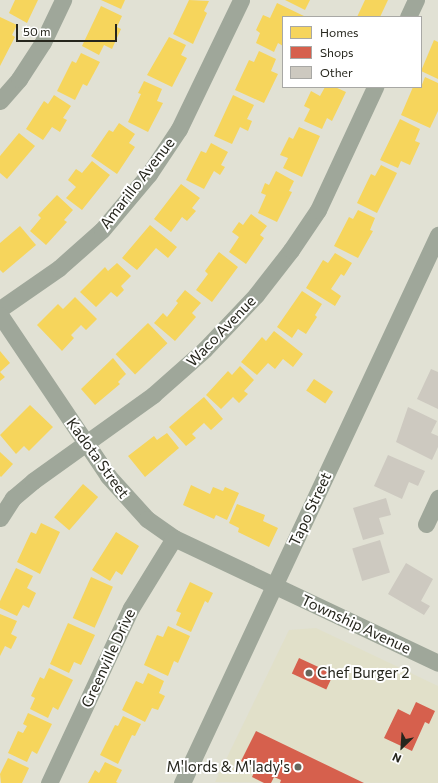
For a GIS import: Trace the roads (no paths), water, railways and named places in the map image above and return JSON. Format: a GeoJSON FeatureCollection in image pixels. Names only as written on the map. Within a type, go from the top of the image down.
{"type":"FeatureCollection","features":[{"type":"Feature","properties":{"kind":"street"},"geometry":{"type":"LineString","coordinates":[[0,101],[19,79],[43,42],[63,0]]}},
{"type":"Feature","properties":{"kind":"street","name":"Amarillo Avenue"},"geometry":{"type":"LineString","coordinates":[[0,309],[59,268],[102,230],[149,174],[179,129],[241,0]]}},
{"type":"Feature","properties":{"kind":"street"},"geometry":{"type":"LineString","coordinates":[[408,16],[416,0]]}},
{"type":"Feature","properties":{"kind":"street","name":"Waco Avenue"},"geometry":{"type":"LineString","coordinates":[[0,518],[13,498],[33,481],[69,454],[87,444],[159,390],[205,349],[256,295],[291,250],[318,210],[375,88]]}},
{"type":"Feature","properties":{"kind":"street","name":"Tapo Street"},"geometry":{"type":"LineString","coordinates":[[182,783],[438,235]]}},
{"type":"Feature","properties":{"kind":"street","name":"Kadota Street"},"geometry":{"type":"LineString","coordinates":[[0,315],[87,444],[126,498],[147,519],[174,538],[274,586]]}},
{"type":"Feature","properties":{"kind":"street"},"geometry":{"type":"LineString","coordinates":[[426,524],[438,498]]}},
{"type":"Feature","properties":{"kind":"street","name":"Greenville Drive"},"geometry":{"type":"LineString","coordinates":[[49,783],[131,608],[174,538]]}},
{"type":"Feature","properties":{"kind":"street","name":"Township Avenue"},"geometry":{"type":"LineString","coordinates":[[274,586],[438,662]]}},
{"type":"Feature","properties":{"kind":"place","name":"Chef Burger 2"},"geometry":{"type":"Point","coordinates":[309,673]}},
{"type":"Feature","properties":{"kind":"place","name":"M'lords & M'lady's"},"geometry":{"type":"Point","coordinates":[298,767]}}]}
